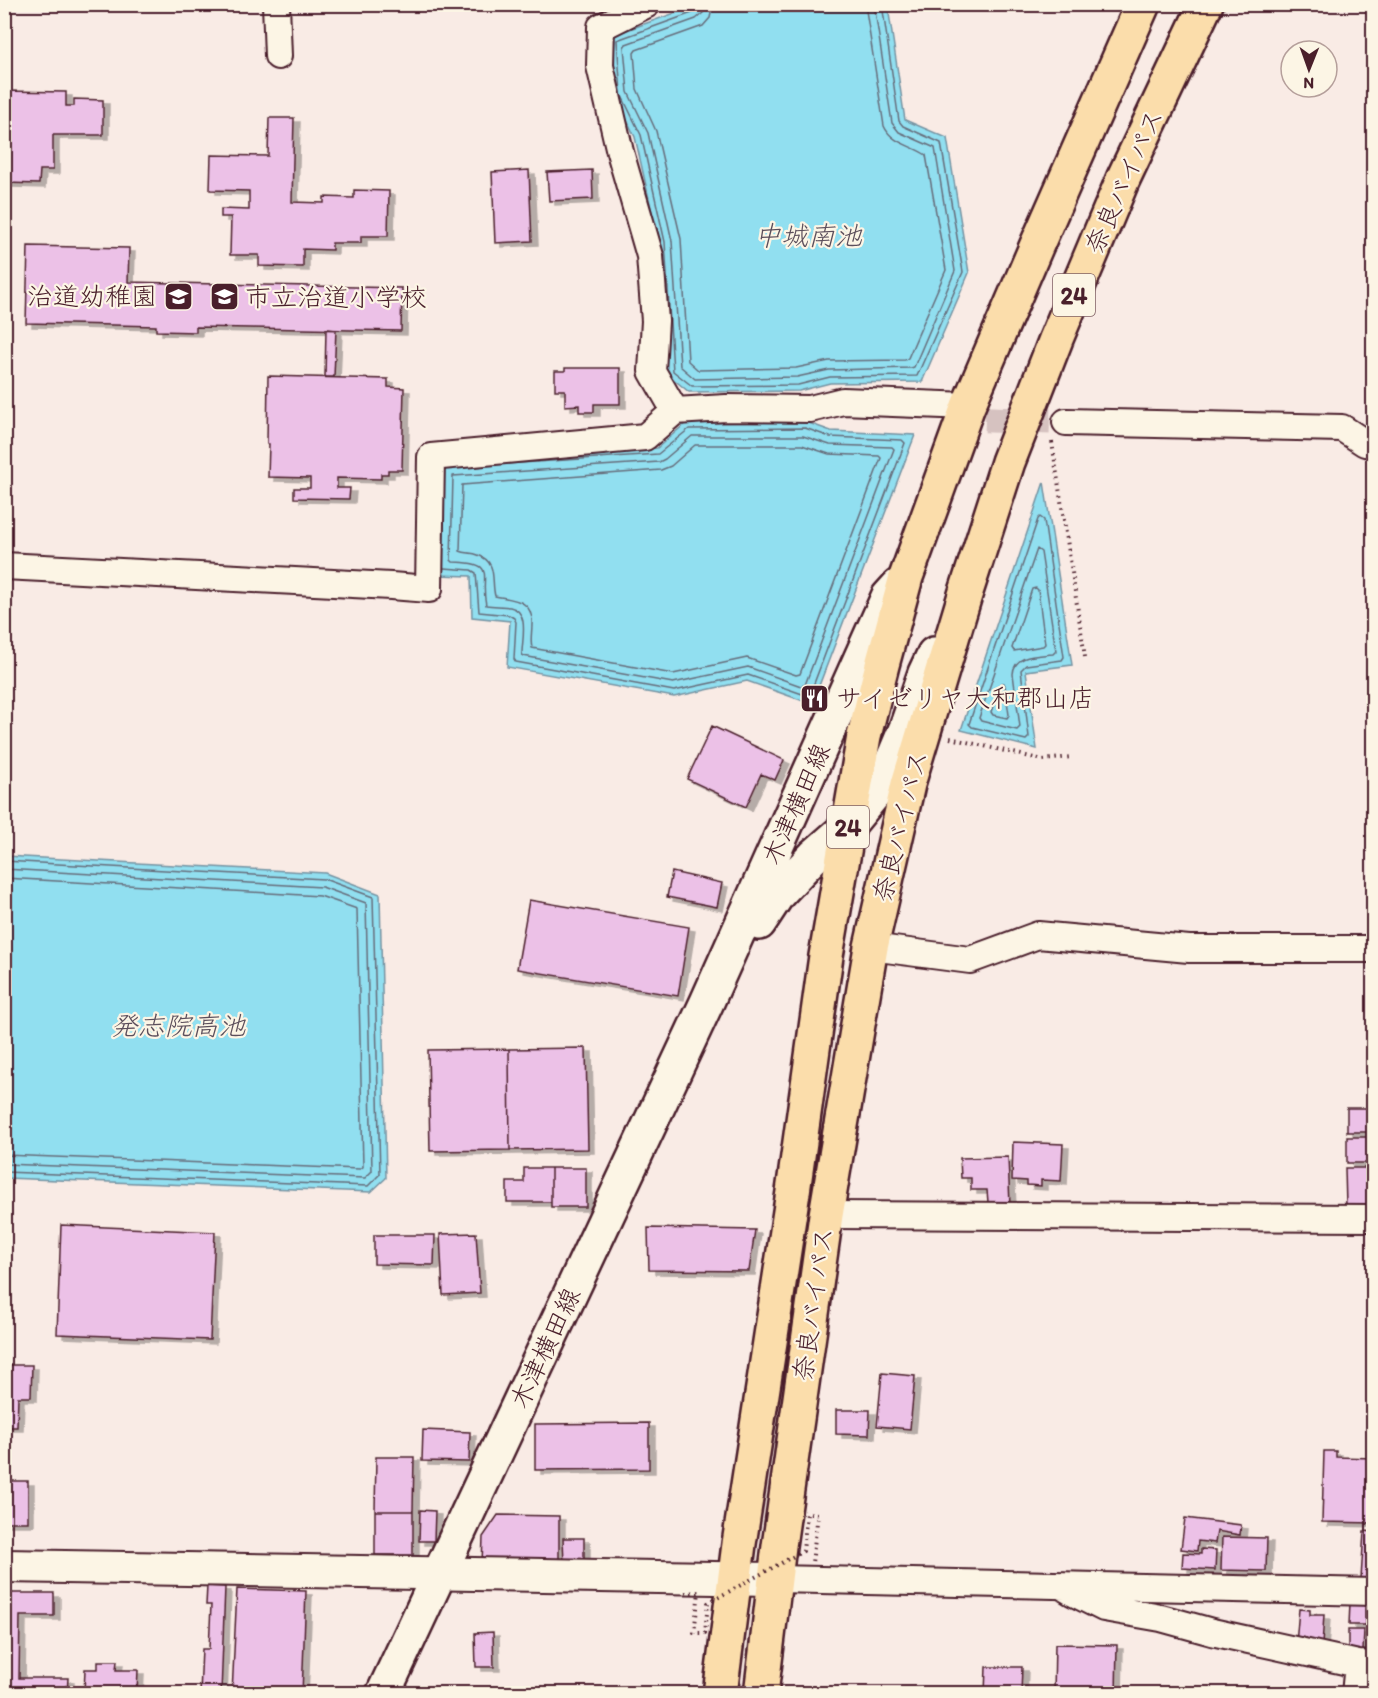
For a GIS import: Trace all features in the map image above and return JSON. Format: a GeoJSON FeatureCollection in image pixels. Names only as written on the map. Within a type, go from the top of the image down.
{"type":"FeatureCollection","features":[{"type":"Feature","properties":{"kind":"highway","name":"奈良バイパス"},"geometry":{"type":"LineString","coordinates":[[720,1694],[826,956],[864,736],[906,577],[968,406],[1143,4]]}},
{"type":"Feature","properties":{"kind":"highway","name":"奈良バイパス"},"geometry":{"type":"LineString","coordinates":[[761,1694],[826,1215],[871,947],[908,784],[964,595],[1008,462],[1056,339],[1123,179],[1206,4]]}},
{"type":"Feature","properties":{"kind":"main road","name":"木津横田線"},"geometry":{"type":"LineString","coordinates":[[383,1694],[707,1002],[888,597],[906,577]]}},
{"type":"Feature","properties":{"kind":"main road","name":"木津横田線"},"geometry":{"type":"LineString","coordinates":[[707,1002],[778,894],[814,856],[847,827],[883,783],[906,728],[925,673],[964,595]]}},
{"type":"Feature","properties":{"kind":"street"},"geometry":{"type":"LineString","coordinates":[[276,4],[278,56]]}},
{"type":"Feature","properties":{"kind":"street"},"geometry":{"type":"LineString","coordinates":[[647,4],[601,27],[600,66],[620,152],[650,256],[655,321],[652,371],[675,411]]}},
{"type":"Feature","properties":{"kind":"street"},"geometry":{"type":"LineString","coordinates":[[810,409],[843,400],[968,406]]}},
{"type":"Feature","properties":{"kind":"street"},"geometry":{"type":"LineString","coordinates":[[4,566],[429,589],[431,457],[645,437],[675,411],[726,408],[810,409],[923,417]]}},
{"type":"Feature","properties":{"kind":"street"},"geometry":{"type":"LineString","coordinates":[[1066,422],[1342,428],[1365,443],[1374,444]]}},
{"type":"Feature","properties":{"kind":"street"},"geometry":{"type":"LineString","coordinates":[[871,947],[970,960],[1038,935],[1189,949],[1374,949]]}},
{"type":"Feature","properties":{"kind":"street"},"geometry":{"type":"LineString","coordinates":[[826,1215],[1374,1218]]}},
{"type":"Feature","properties":{"kind":"street"},"geometry":{"type":"LineString","coordinates":[[4,1566],[735,1577],[1374,1592]]}},
{"type":"Feature","properties":{"kind":"street"},"geometry":{"type":"LineString","coordinates":[[1062,1585],[1104,1608],[1161,1618],[1212,1632],[1366,1664],[1354,1694]]}},
{"type":"Feature","properties":{"kind":"path"},"geometry":{"type":"LineString","coordinates":[[1023,424],[1051,436],[1085,657]]}},
{"type":"Feature","properties":{"kind":"path"},"geometry":{"type":"LineString","coordinates":[[923,730],[1043,760],[1071,756]]}},
{"type":"Feature","properties":{"kind":"path"},"geometry":{"type":"LineString","coordinates":[[685,1593],[699,1592],[693,1633],[705,1634],[708,1603],[802,1551],[807,1513],[818,1514],[812,1563]]}},
{"type":"Feature","properties":{"kind":"water","name":"中城南池"},"geometry":{"type":"Polygon","coordinates":[[[692,7],[888,7],[905,120],[947,138],[969,273],[922,382],[830,383],[799,391],[689,392],[666,373],[659,243],[635,137],[615,95],[610,36],[692,7]]]}},
{"type":"Feature","properties":{"kind":"water"},"geometry":{"type":"Polygon","coordinates":[[[806,422],[831,431],[915,435],[812,704],[747,681],[674,697],[507,667],[510,621],[472,617],[471,576],[437,575],[439,469],[444,462],[657,448],[686,423],[806,422]]]}},
{"type":"Feature","properties":{"kind":"water"},"geometry":{"type":"Polygon","coordinates":[[[1044,482],[1072,665],[1026,671],[1037,749],[961,730],[1044,482]]]}},
{"type":"Feature","properties":{"kind":"water","name":"発志院高池"},"geometry":{"type":"Polygon","coordinates":[[[5,856],[325,873],[380,894],[386,1178],[371,1192],[5,1178],[5,856]]]}},
{"type":"Feature","properties":{"kind":"building"},"geometry":{"type":"Polygon","coordinates":[[[4,91],[66,92],[66,106],[74,106],[74,99],[103,100],[103,135],[53,135],[53,170],[40,170],[39,184],[6,183],[4,91]]]}},
{"type":"Feature","properties":{"kind":"building"},"geometry":{"type":"Polygon","coordinates":[[[269,118],[294,118],[292,202],[324,203],[324,197],[354,198],[354,190],[389,191],[388,236],[361,236],[361,243],[332,243],[332,250],[303,249],[303,267],[259,266],[259,255],[230,255],[231,217],[221,217],[221,209],[249,210],[249,191],[210,190],[211,155],[268,156],[269,118]]]}},
{"type":"Feature","properties":{"kind":"building"},"geometry":{"type":"Polygon","coordinates":[[[529,170],[532,241],[495,243],[492,172],[529,170]]]}},
{"type":"Feature","properties":{"kind":"building"},"geometry":{"type":"Polygon","coordinates":[[[592,170],[593,199],[549,201],[547,172],[592,170]]]}},
{"type":"Feature","properties":{"kind":"building"},"geometry":{"type":"Polygon","coordinates":[[[28,246],[129,248],[128,282],[402,288],[401,331],[196,327],[196,332],[156,331],[156,326],[26,323],[28,246]]]}},
{"type":"Feature","properties":{"kind":"building"},"geometry":{"type":"Polygon","coordinates":[[[326,329],[336,330],[334,377],[325,377],[326,329]]]}},
{"type":"Feature","properties":{"kind":"building"},"geometry":{"type":"Polygon","coordinates":[[[565,368],[620,368],[620,404],[594,404],[594,412],[579,412],[579,405],[565,406],[565,390],[555,390],[555,371],[565,371],[565,368]]]}},
{"type":"Feature","properties":{"kind":"building"},"geometry":{"type":"Polygon","coordinates":[[[268,376],[388,379],[388,387],[404,388],[402,470],[388,470],[388,474],[381,474],[381,479],[337,478],[337,488],[350,488],[349,499],[294,498],[294,488],[310,488],[310,478],[268,477],[268,376]]]}},
{"type":"Feature","properties":{"kind":"building"},"geometry":{"type":"Polygon","coordinates":[[[712,726],[784,760],[775,780],[761,774],[746,807],[687,779],[712,726]]]}},
{"type":"Feature","properties":{"kind":"building"},"geometry":{"type":"Polygon","coordinates":[[[672,872],[722,883],[717,907],[667,897],[672,872]]]}},
{"type":"Feature","properties":{"kind":"building"},"geometry":{"type":"Polygon","coordinates":[[[529,900],[689,927],[678,996],[517,969],[529,900]]]}},
{"type":"Feature","properties":{"kind":"building"},"geometry":{"type":"Polygon","coordinates":[[[586,1048],[588,1149],[510,1150],[509,1049],[586,1048]]]}},
{"type":"Feature","properties":{"kind":"building"},"geometry":{"type":"Polygon","coordinates":[[[509,1049],[510,1150],[430,1151],[428,1050],[509,1049]]]}},
{"type":"Feature","properties":{"kind":"building"},"geometry":{"type":"Polygon","coordinates":[[[1347,1108],[1373,1108],[1372,1132],[1347,1132],[1347,1108]]]}},
{"type":"Feature","properties":{"kind":"building"},"geometry":{"type":"Polygon","coordinates":[[[1347,1137],[1374,1137],[1374,1163],[1347,1163],[1347,1137]]]}},
{"type":"Feature","properties":{"kind":"building"},"geometry":{"type":"Polygon","coordinates":[[[1013,1142],[1063,1144],[1061,1181],[1041,1180],[1041,1186],[1027,1185],[1027,1181],[1012,1180],[1013,1142]]]}},
{"type":"Feature","properties":{"kind":"building"},"geometry":{"type":"Polygon","coordinates":[[[1008,1157],[1010,1205],[996,1206],[995,1202],[988,1202],[987,1190],[971,1190],[971,1178],[961,1178],[960,1158],[1008,1157]]]}},
{"type":"Feature","properties":{"kind":"building"},"geometry":{"type":"Polygon","coordinates":[[[524,1168],[551,1168],[551,1202],[507,1202],[507,1182],[524,1182],[524,1168]]]}},
{"type":"Feature","properties":{"kind":"building"},"geometry":{"type":"Polygon","coordinates":[[[551,1168],[586,1168],[586,1207],[551,1207],[551,1168]]]}},
{"type":"Feature","properties":{"kind":"building"},"geometry":{"type":"Polygon","coordinates":[[[1345,1168],[1374,1168],[1374,1206],[1346,1206],[1345,1168]]]}},
{"type":"Feature","properties":{"kind":"building"},"geometry":{"type":"Polygon","coordinates":[[[61,1225],[215,1232],[210,1340],[57,1334],[61,1225]]]}},
{"type":"Feature","properties":{"kind":"building"},"geometry":{"type":"Polygon","coordinates":[[[648,1228],[755,1230],[749,1271],[649,1270],[648,1228]]]}},
{"type":"Feature","properties":{"kind":"building"},"geometry":{"type":"Polygon","coordinates":[[[476,1233],[480,1293],[443,1295],[440,1234],[476,1233]]]}},
{"type":"Feature","properties":{"kind":"building"},"geometry":{"type":"Polygon","coordinates":[[[374,1235],[435,1235],[434,1265],[374,1264],[374,1235]]]}},
{"type":"Feature","properties":{"kind":"building"},"geometry":{"type":"Polygon","coordinates":[[[4,1365],[32,1365],[31,1397],[18,1397],[17,1427],[4,1427],[4,1365]]]}},
{"type":"Feature","properties":{"kind":"building"},"geometry":{"type":"Polygon","coordinates":[[[882,1373],[915,1376],[910,1429],[877,1426],[882,1373]]]}},
{"type":"Feature","properties":{"kind":"building"},"geometry":{"type":"Polygon","coordinates":[[[836,1410],[870,1410],[869,1435],[836,1434],[836,1410]]]}},
{"type":"Feature","properties":{"kind":"building"},"geometry":{"type":"Polygon","coordinates":[[[649,1423],[649,1469],[535,1470],[535,1424],[649,1423]]]}},
{"type":"Feature","properties":{"kind":"building"},"geometry":{"type":"Polygon","coordinates":[[[423,1430],[470,1432],[469,1462],[422,1461],[423,1430]]]}},
{"type":"Feature","properties":{"kind":"building"},"geometry":{"type":"Polygon","coordinates":[[[1324,1451],[1336,1451],[1336,1457],[1374,1458],[1374,1523],[1322,1522],[1324,1451]]]}},
{"type":"Feature","properties":{"kind":"building"},"geometry":{"type":"Polygon","coordinates":[[[376,1457],[414,1457],[413,1511],[375,1511],[376,1457]]]}},
{"type":"Feature","properties":{"kind":"building"},"geometry":{"type":"Polygon","coordinates":[[[4,1481],[28,1481],[28,1522],[4,1522],[4,1481]]]}},
{"type":"Feature","properties":{"kind":"building"},"geometry":{"type":"Polygon","coordinates":[[[420,1510],[435,1511],[434,1541],[419,1541],[420,1510]]]}},
{"type":"Feature","properties":{"kind":"building"},"geometry":{"type":"Polygon","coordinates":[[[375,1511],[413,1511],[413,1555],[375,1555],[375,1511]]]}},
{"type":"Feature","properties":{"kind":"building"},"geometry":{"type":"Polygon","coordinates":[[[498,1515],[559,1516],[559,1563],[482,1564],[483,1537],[498,1515]]]}},
{"type":"Feature","properties":{"kind":"building"},"geometry":{"type":"Polygon","coordinates":[[[1185,1518],[1241,1525],[1240,1535],[1217,1531],[1215,1543],[1198,1541],[1197,1551],[1181,1549],[1185,1518]]]}},
{"type":"Feature","properties":{"kind":"building"},"geometry":{"type":"Polygon","coordinates":[[[1364,1531],[1374,1532],[1374,1580],[1361,1579],[1364,1531]]]}},
{"type":"Feature","properties":{"kind":"building"},"geometry":{"type":"Polygon","coordinates":[[[1222,1537],[1267,1538],[1266,1571],[1221,1570],[1222,1537]]]}},
{"type":"Feature","properties":{"kind":"building"},"geometry":{"type":"Polygon","coordinates":[[[563,1538],[584,1538],[584,1564],[564,1565],[563,1538]]]}},
{"type":"Feature","properties":{"kind":"building"},"geometry":{"type":"Polygon","coordinates":[[[1201,1549],[1216,1550],[1215,1570],[1182,1568],[1183,1553],[1201,1554],[1201,1549]]]}},
{"type":"Feature","properties":{"kind":"building"},"geometry":{"type":"Polygon","coordinates":[[[207,1586],[225,1587],[221,1694],[200,1694],[202,1649],[209,1649],[211,1605],[206,1605],[207,1586]]]}},
{"type":"Feature","properties":{"kind":"building"},"geometry":{"type":"Polygon","coordinates":[[[237,1589],[306,1591],[302,1694],[232,1694],[237,1589]]]}},
{"type":"Feature","properties":{"kind":"building"},"geometry":{"type":"Polygon","coordinates":[[[4,1593],[54,1593],[54,1616],[20,1616],[19,1678],[68,1678],[67,1694],[4,1694],[4,1593]]]}},
{"type":"Feature","properties":{"kind":"building"},"geometry":{"type":"Polygon","coordinates":[[[1350,1603],[1365,1603],[1365,1625],[1349,1625],[1350,1603]]]}},
{"type":"Feature","properties":{"kind":"building"},"geometry":{"type":"Polygon","coordinates":[[[1299,1609],[1310,1610],[1310,1615],[1324,1615],[1322,1645],[1296,1644],[1299,1609]]]}},
{"type":"Feature","properties":{"kind":"building"},"geometry":{"type":"Polygon","coordinates":[[[1348,1630],[1364,1630],[1363,1651],[1348,1651],[1348,1630]]]}},
{"type":"Feature","properties":{"kind":"building"},"geometry":{"type":"Polygon","coordinates":[[[493,1632],[494,1667],[476,1667],[475,1633],[493,1632]]]}},
{"type":"Feature","properties":{"kind":"building"},"geometry":{"type":"Polygon","coordinates":[[[1055,1644],[1117,1645],[1116,1694],[1054,1694],[1055,1644]]]}},
{"type":"Feature","properties":{"kind":"building"},"geometry":{"type":"Polygon","coordinates":[[[98,1661],[117,1661],[116,1670],[138,1670],[137,1694],[84,1694],[85,1669],[98,1669],[98,1661]]]}},
{"type":"Feature","properties":{"kind":"building"},"geometry":{"type":"Polygon","coordinates":[[[986,1667],[1022,1667],[1021,1694],[985,1694],[986,1667]]]}},
{"type":"Feature","properties":{"kind":"tunnel"},"geometry":{"type":"LineString","coordinates":[[946,418],[1066,422]]}},
{"type":"Feature","properties":{"kind":"place","name":"治道幼稚園"},"geometry":{"type":"Point","coordinates":[178,296]}},
{"type":"Feature","properties":{"kind":"place","name":"市立治道小学校"},"geometry":{"type":"Point","coordinates":[224,297]}},
{"type":"Feature","properties":{"kind":"place","name":"サイゼリヤ大和郡山店"},"geometry":{"type":"Point","coordinates":[815,698]}}]}
